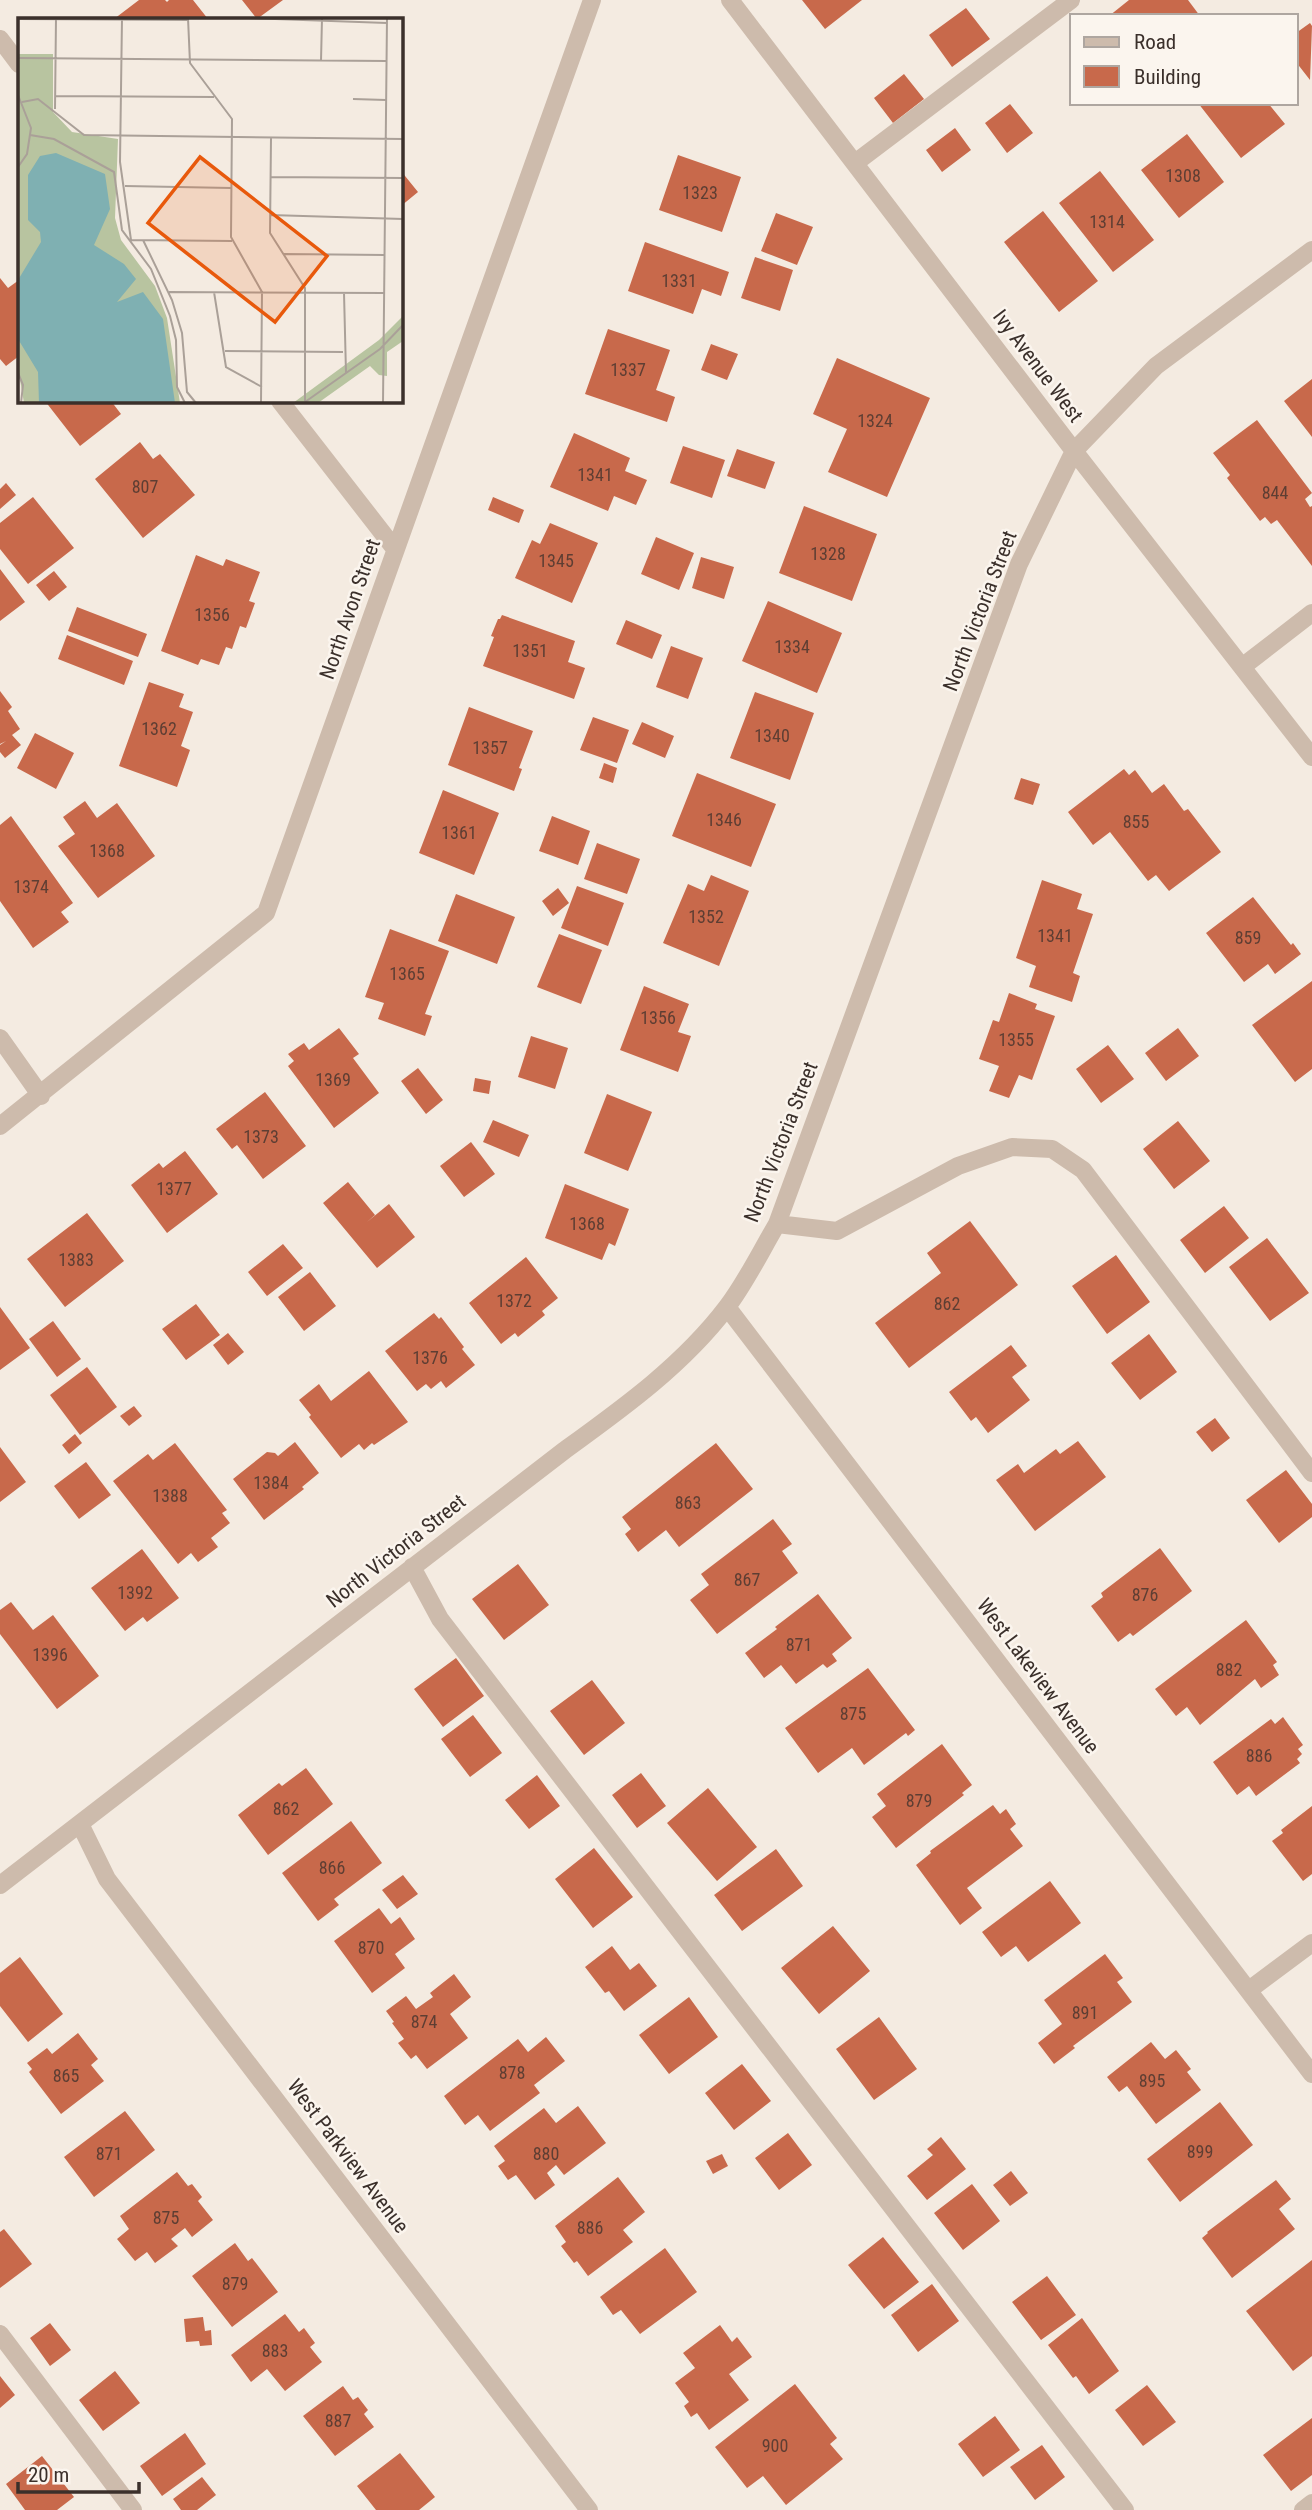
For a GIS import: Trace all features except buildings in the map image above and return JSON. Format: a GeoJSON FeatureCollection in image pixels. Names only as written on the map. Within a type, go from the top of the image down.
{"type":"FeatureCollection","features":[{"type":"Feature","properties":{"kind":"street","name":"North Avon Street"},"geometry":{"type":"LineString","coordinates":[[0,1126],[41,1096],[266,913],[592,0]]}},
{"type":"Feature","properties":{"kind":"street","name":"Ivy Avenue West"},"geometry":{"type":"LineString","coordinates":[[730,0],[1074,451],[1312,757]]}},
{"type":"Feature","properties":{"kind":"street"},"geometry":{"type":"LineString","coordinates":[[855,163],[1071,0]]}},
{"type":"Feature","properties":{"kind":"street"},"geometry":{"type":"LineString","coordinates":[[0,39],[18,63]]}},
{"type":"Feature","properties":{"kind":"street","name":"North Victoria Street"},"geometry":{"type":"LineString","coordinates":[[0,1885],[412,1567],[630,1403],[679,1361],[727,1307],[777,1224],[1019,564],[1074,451],[1156,366],[1312,250]]}},
{"type":"Feature","properties":{"kind":"street"},"geometry":{"type":"LineString","coordinates":[[281,402],[395,549]]}},
{"type":"Feature","properties":{"kind":"street"},"geometry":{"type":"LineString","coordinates":[[1242,667],[1312,613]]}},
{"type":"Feature","properties":{"kind":"street"},"geometry":{"type":"LineString","coordinates":[[0,1038],[41,1096]]}},
{"type":"Feature","properties":{"kind":"street"},"geometry":{"type":"LineString","coordinates":[[777,1224],[837,1231],[958,1166],[1012,1147],[1052,1149],[1083,1170],[1312,1473]]}},
{"type":"Feature","properties":{"kind":"street","name":"West Lakeview Avenue"},"geometry":{"type":"LineString","coordinates":[[727,1307],[1312,2074]]}},
{"type":"Feature","properties":{"kind":"street"},"geometry":{"type":"LineString","coordinates":[[412,1567],[440,1619],[1125,2510]]}},
{"type":"Feature","properties":{"kind":"street","name":"West Parkview Avenue"},"geometry":{"type":"LineString","coordinates":[[80,1824],[107,1879],[590,2510]]}},
{"type":"Feature","properties":{"kind":"street"},"geometry":{"type":"LineString","coordinates":[[1249,1990],[1312,1943]]}},
{"type":"Feature","properties":{"kind":"street"},"geometry":{"type":"LineString","coordinates":[[0,2334],[134,2510]]}},
{"type":"Feature","properties":{"kind":"street"},"geometry":{"type":"LineString","coordinates":[[1303,2510],[1312,2503]]}}]}
